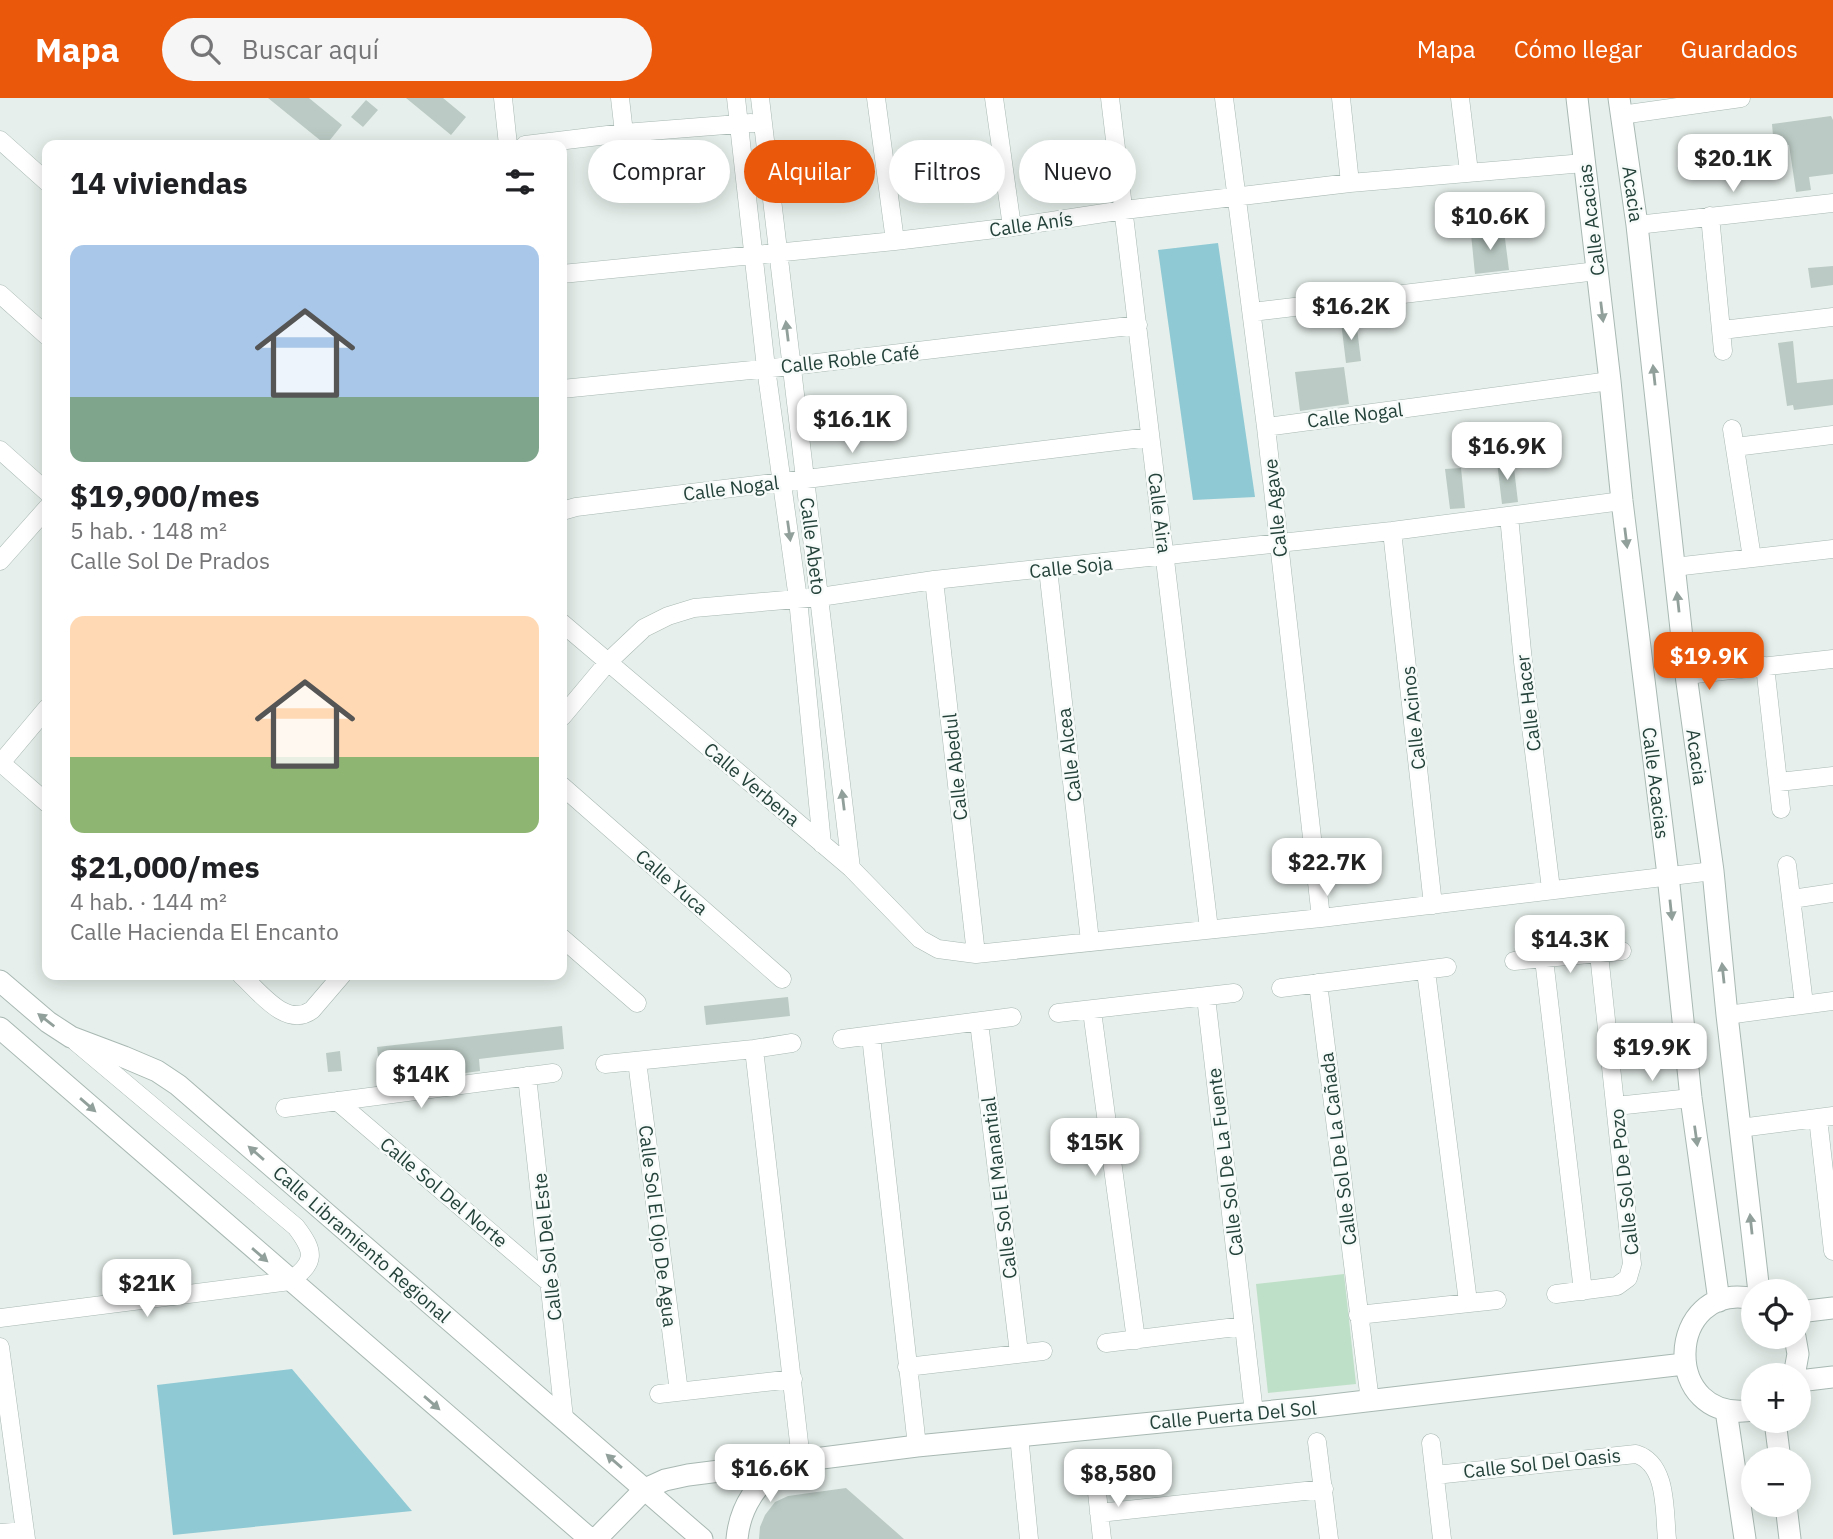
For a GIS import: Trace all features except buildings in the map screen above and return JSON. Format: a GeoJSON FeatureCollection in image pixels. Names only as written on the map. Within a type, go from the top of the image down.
{"type":"FeatureCollection","features":[{"type":"Feature","properties":{"kind":"street"},"geometry":{"type":"LineString","coordinates":[[503,98],[507,140]]}},
{"type":"Feature","properties":{"kind":"street"},"geometry":{"type":"LineString","coordinates":[[620,98],[624,132]]}},
{"type":"Feature","properties":{"kind":"street","name":"Calle Abeto"},"geometry":{"type":"LineString","coordinates":[[736,98],[766,369],[798,599],[822,844]]}},
{"type":"Feature","properties":{"kind":"street","name":"Calle Abeto"},"geometry":{"type":"LineString","coordinates":[[760,98],[851,868]]}},
{"type":"Feature","properties":{"kind":"street"},"geometry":{"type":"LineString","coordinates":[[876,98],[895,241]]}},
{"type":"Feature","properties":{"kind":"street"},"geometry":{"type":"LineString","coordinates":[[994,98],[1012,227]]}},
{"type":"Feature","properties":{"kind":"street","name":"Calle Aira"},"geometry":{"type":"LineString","coordinates":[[1110,98],[1209,929]]}},
{"type":"Feature","properties":{"kind":"street","name":"Calle Agave"},"geometry":{"type":"LineString","coordinates":[[1224,98],[1266,427],[1321,918]]}},
{"type":"Feature","properties":{"kind":"street"},"geometry":{"type":"LineString","coordinates":[[1341,98],[1350,183]]}},
{"type":"Feature","properties":{"kind":"street"},"geometry":{"type":"LineString","coordinates":[[1460,98],[1469,172]]}},
{"type":"Feature","properties":{"kind":"street","name":"Calle Acacias"},"geometry":{"type":"LineString","coordinates":[[1577,98],[1622,501],[1668,875],[1691,1098],[1719,1301]]}},
{"type":"Feature","properties":{"kind":"street"},"geometry":{"type":"LineString","coordinates":[[1620,106],[1741,98]]}},
{"type":"Feature","properties":{"kind":"street","name":"Acacia"},"geometry":{"type":"LineString","coordinates":[[1620,106],[1637,225],[1686,675],[1713,871],[1757,1279]]}},
{"type":"Feature","properties":{"kind":"street"},"geometry":{"type":"LineString","coordinates":[[563,140],[624,132],[763,122]]}},
{"type":"Feature","properties":{"kind":"street"},"geometry":{"type":"LineString","coordinates":[[0,140],[42,178]]}},
{"type":"Feature","properties":{"kind":"street","name":"Calle Anís"},"geometry":{"type":"LineString","coordinates":[[567,274],[895,241],[1012,227],[1125,209],[1350,183],[1584,163]]}},
{"type":"Feature","properties":{"kind":"street"},"geometry":{"type":"LineString","coordinates":[[1637,225],[1833,203]]}},
{"type":"Feature","properties":{"kind":"street"},"geometry":{"type":"LineString","coordinates":[[1710,216],[1723,351]]}},
{"type":"Feature","properties":{"kind":"street"},"geometry":{"type":"LineString","coordinates":[[1252,312],[1597,271]]}},
{"type":"Feature","properties":{"kind":"street"},"geometry":{"type":"LineString","coordinates":[[0,294],[42,332]]}},
{"type":"Feature","properties":{"kind":"street"},"geometry":{"type":"LineString","coordinates":[[1722,330],[1833,317]]}},
{"type":"Feature","properties":{"kind":"street","name":"Calle Roble Café"},"geometry":{"type":"LineString","coordinates":[[567,389],[766,369],[1138,325]]}},
{"type":"Feature","properties":{"kind":"street","name":"Calle Nogal"},"geometry":{"type":"LineString","coordinates":[[1266,427],[1610,381]]}},
{"type":"Feature","properties":{"kind":"street"},"geometry":{"type":"LineString","coordinates":[[1752,558],[1734,438],[1833,435]]}},
{"type":"Feature","properties":{"kind":"street","name":"Calle Nogal"},"geometry":{"type":"LineString","coordinates":[[567,510],[1150,437]]}},
{"type":"Feature","properties":{"kind":"street"},"geometry":{"type":"LineString","coordinates":[[0,450],[42,488]]}},
{"type":"Feature","properties":{"kind":"street","name":"Calle Soja"},"geometry":{"type":"LineString","coordinates":[[567,711],[608,662],[644,628],[668,616],[694,608],[820,597],[934,580],[1392,531],[1622,501]]}},
{"type":"Feature","properties":{"kind":"street"},"geometry":{"type":"LineString","coordinates":[[0,561],[42,514]]}},
{"type":"Feature","properties":{"kind":"street","name":"Calle Hacer"},"geometry":{"type":"LineString","coordinates":[[1509,516],[1523,662],[1551,889]]}},
{"type":"Feature","properties":{"kind":"street","name":"Calle Acinos"},"geometry":{"type":"LineString","coordinates":[[1392,531],[1433,905]]}},
{"type":"Feature","properties":{"kind":"street"},"geometry":{"type":"LineString","coordinates":[[1674,568],[1833,549]]}},
{"type":"Feature","properties":{"kind":"street","name":"Calle Alcea"},"geometry":{"type":"LineString","coordinates":[[1048,569],[1090,941]]}},
{"type":"Feature","properties":{"kind":"street","name":"Calle Abedul"},"geometry":{"type":"LineString","coordinates":[[934,580],[976,954]]}},
{"type":"Feature","properties":{"kind":"street","name":"Calle Verbena"},"geometry":{"type":"LineString","coordinates":[[567,627],[851,868],[920,939],[938,949],[976,954]]}},
{"type":"Feature","properties":{"kind":"street"},"geometry":{"type":"LineString","coordinates":[[1686,675],[1833,659]]}},
{"type":"Feature","properties":{"kind":"street"},"geometry":{"type":"LineString","coordinates":[[1765,666],[1781,809]]}},
{"type":"Feature","properties":{"kind":"street"},"geometry":{"type":"LineString","coordinates":[[42,714],[0,763],[42,799]]}},
{"type":"Feature","properties":{"kind":"street"},"geometry":{"type":"LineString","coordinates":[[1779,782],[1833,776]]}},
{"type":"Feature","properties":{"kind":"street","name":"Calle Yuca"},"geometry":{"type":"LineString","coordinates":[[567,790],[782,979]]}},
{"type":"Feature","properties":{"kind":"street"},"geometry":{"type":"LineString","coordinates":[[1787,865],[1804,1004]]}},
{"type":"Feature","properties":{"kind":"street"},"geometry":{"type":"LineString","coordinates":[[976,954],[1321,918],[1713,871]]}},
{"type":"Feature","properties":{"kind":"street"},"geometry":{"type":"LineString","coordinates":[[1792,899],[1833,893]]}},
{"type":"Feature","properties":{"kind":"street"},"geometry":{"type":"LineString","coordinates":[[567,942],[637,1003]]}},
{"type":"Feature","properties":{"kind":"street"},"geometry":{"type":"LineString","coordinates":[[1514,961],[1622,951]]}},
{"type":"Feature","properties":{"kind":"street","name":"Calle Sol De Pozo"},"geometry":{"type":"LineString","coordinates":[[1556,1294],[1623,1283],[1632,1264],[1599,954]]}},
{"type":"Feature","properties":{"kind":"street"},"geometry":{"type":"LineString","coordinates":[[1544,958],[1583,1291]]}},
{"type":"Feature","properties":{"kind":"street"},"geometry":{"type":"LineString","coordinates":[[1281,988],[1447,968]]}},
{"type":"Feature","properties":{"kind":"street"},"geometry":{"type":"LineString","coordinates":[[1426,971],[1468,1302]]}},
{"type":"Feature","properties":{"kind":"street"},"geometry":{"type":"LineString","coordinates":[[247,980],[288,1015],[301,1016],[312,1010],[338,980]]}},
{"type":"Feature","properties":{"kind":"street","name":"Calle Libramiento Regional"},"geometry":{"type":"LineString","coordinates":[[0,981],[48,1022],[71,1037],[146,1066],[178,1085],[702,1539]]}},
{"type":"Feature","properties":{"kind":"street","name":"Calle Sol De La Cañada"},"geometry":{"type":"LineString","coordinates":[[1318,984],[1370,1401]]}},
{"type":"Feature","properties":{"kind":"street"},"geometry":{"type":"LineString","coordinates":[[1058,1013],[1234,993]]}},
{"type":"Feature","properties":{"kind":"street","name":"Calle Sol De La Fuente"},"geometry":{"type":"LineString","coordinates":[[1206,997],[1254,1413]]}},
{"type":"Feature","properties":{"kind":"street"},"geometry":{"type":"LineString","coordinates":[[1727,1015],[1833,1001]]}},
{"type":"Feature","properties":{"kind":"street"},"geometry":{"type":"LineString","coordinates":[[1093,1010],[1136,1340]]}},
{"type":"Feature","properties":{"kind":"street"},"geometry":{"type":"LineString","coordinates":[[842,1039],[1013,1017]]}},
{"type":"Feature","properties":{"kind":"street","name":"Calle Sol El Manantial"},"geometry":{"type":"LineString","coordinates":[[979,1022],[1019,1353]]}},
{"type":"Feature","properties":{"kind":"street"},"geometry":{"type":"LineString","coordinates":[[0,1028],[590,1539]]}},
{"type":"Feature","properties":{"kind":"street"},"geometry":{"type":"LineString","coordinates":[[871,1036],[917,1446]]}},
{"type":"Feature","properties":{"kind":"street"},"geometry":{"type":"LineString","coordinates":[[0,1318],[290,1281],[306,1269],[311,1253],[296,1227],[71,1037]]}},
{"type":"Feature","properties":{"kind":"street"},"geometry":{"type":"LineString","coordinates":[[605,1064],[754,1049],[792,1042]]}},
{"type":"Feature","properties":{"kind":"street"},"geometry":{"type":"LineString","coordinates":[[737,1539],[739,1520],[745,1504],[756,1488],[791,1461],[793,1379],[754,1049]]}},
{"type":"Feature","properties":{"kind":"street","name":"Calle Sol El Ojo De Agua"},"geometry":{"type":"LineString","coordinates":[[637,1060],[679,1392]]}},
{"type":"Feature","properties":{"kind":"street"},"geometry":{"type":"LineString","coordinates":[[285,1108],[552,1073]]}},
{"type":"Feature","properties":{"kind":"street","name":"Calle Sol Del Este"},"geometry":{"type":"LineString","coordinates":[[527,1076],[564,1418]]}},
{"type":"Feature","properties":{"kind":"street"},"geometry":{"type":"LineString","coordinates":[[1616,1105],[1691,1098]]}},
{"type":"Feature","properties":{"kind":"street","name":"Calle Sol Del Norte"},"geometry":{"type":"LineString","coordinates":[[337,1101],[551,1283]]}},
{"type":"Feature","properties":{"kind":"street"},"geometry":{"type":"LineString","coordinates":[[1740,1128],[1825,1117],[1833,1251]]}},
{"type":"Feature","properties":{"kind":"street"},"geometry":{"type":"LineString","coordinates":[[1741,1298],[1719,1301],[1700,1314],[1687,1334],[1683,1349],[1689,1380],[1699,1393],[1711,1404],[1741,1412]]}},
{"type":"Feature","properties":{"kind":"street"},"geometry":{"type":"LineString","coordinates":[[1358,1315],[1497,1300]]}},
{"type":"Feature","properties":{"kind":"street"},"geometry":{"type":"LineString","coordinates":[[1811,1311],[1833,1308]]}},
{"type":"Feature","properties":{"kind":"street"},"geometry":{"type":"LineString","coordinates":[[1106,1343],[1244,1326]]}},
{"type":"Feature","properties":{"kind":"street"},"geometry":{"type":"LineString","coordinates":[[0,1347],[8,1455],[25,1535],[0,1533]]}},
{"type":"Feature","properties":{"kind":"street"},"geometry":{"type":"LineString","coordinates":[[907,1367],[1042,1351]]}},
{"type":"Feature","properties":{"kind":"street","name":"Calle Puerta Del Sol"},"geometry":{"type":"LineString","coordinates":[[596,1539],[645,1489],[665,1480],[688,1475],[917,1446],[1370,1401],[1684,1364]]}},
{"type":"Feature","properties":{"kind":"street"},"geometry":{"type":"LineString","coordinates":[[1811,1380],[1833,1377]]}},
{"type":"Feature","properties":{"kind":"street"},"geometry":{"type":"LineString","coordinates":[[659,1394],[793,1379]]}},
{"type":"Feature","properties":{"kind":"street"},"geometry":{"type":"LineString","coordinates":[[1726,1410],[1745,1539]]}},
{"type":"Feature","properties":{"kind":"street"},"geometry":{"type":"LineString","coordinates":[[1019,1435],[1029,1539]]}},
{"type":"Feature","properties":{"kind":"street"},"geometry":{"type":"LineString","coordinates":[[1317,1442],[1329,1539]]}},
{"type":"Feature","properties":{"kind":"street"},"geometry":{"type":"LineString","coordinates":[[1431,1443],[1442,1539]]}},
{"type":"Feature","properties":{"kind":"street","name":"Calle Sol Del Oasis"},"geometry":{"type":"LineString","coordinates":[[1434,1475],[1636,1454],[1646,1457],[1657,1469],[1667,1539]]}},
{"type":"Feature","properties":{"kind":"street"},"geometry":{"type":"LineString","coordinates":[[1096,1483],[1102,1539]]}},
{"type":"Feature","properties":{"kind":"street"},"geometry":{"type":"LineString","coordinates":[[1099,1514],[1324,1489]]}},
{"type":"Feature","properties":{"kind":"street"},"geometry":{"type":"LineString","coordinates":[[1787,1517],[1790,1539]]}},
{"type":"Feature","properties":{"kind":"green space"},"geometry":{"type":"Polygon","coordinates":[[[1344,1274],[1356,1384],[1268,1393],[1256,1284],[1344,1274]]]}},
{"type":"Feature","properties":{"kind":"water"},"geometry":{"type":"Polygon","coordinates":[[[1218,243],[1255,497],[1193,500],[1158,250],[1218,243]]]}},
{"type":"Feature","properties":{"kind":"water"},"geometry":{"type":"Polygon","coordinates":[[[292,1369],[412,1511],[173,1535],[157,1385],[292,1369]]]}}]}
